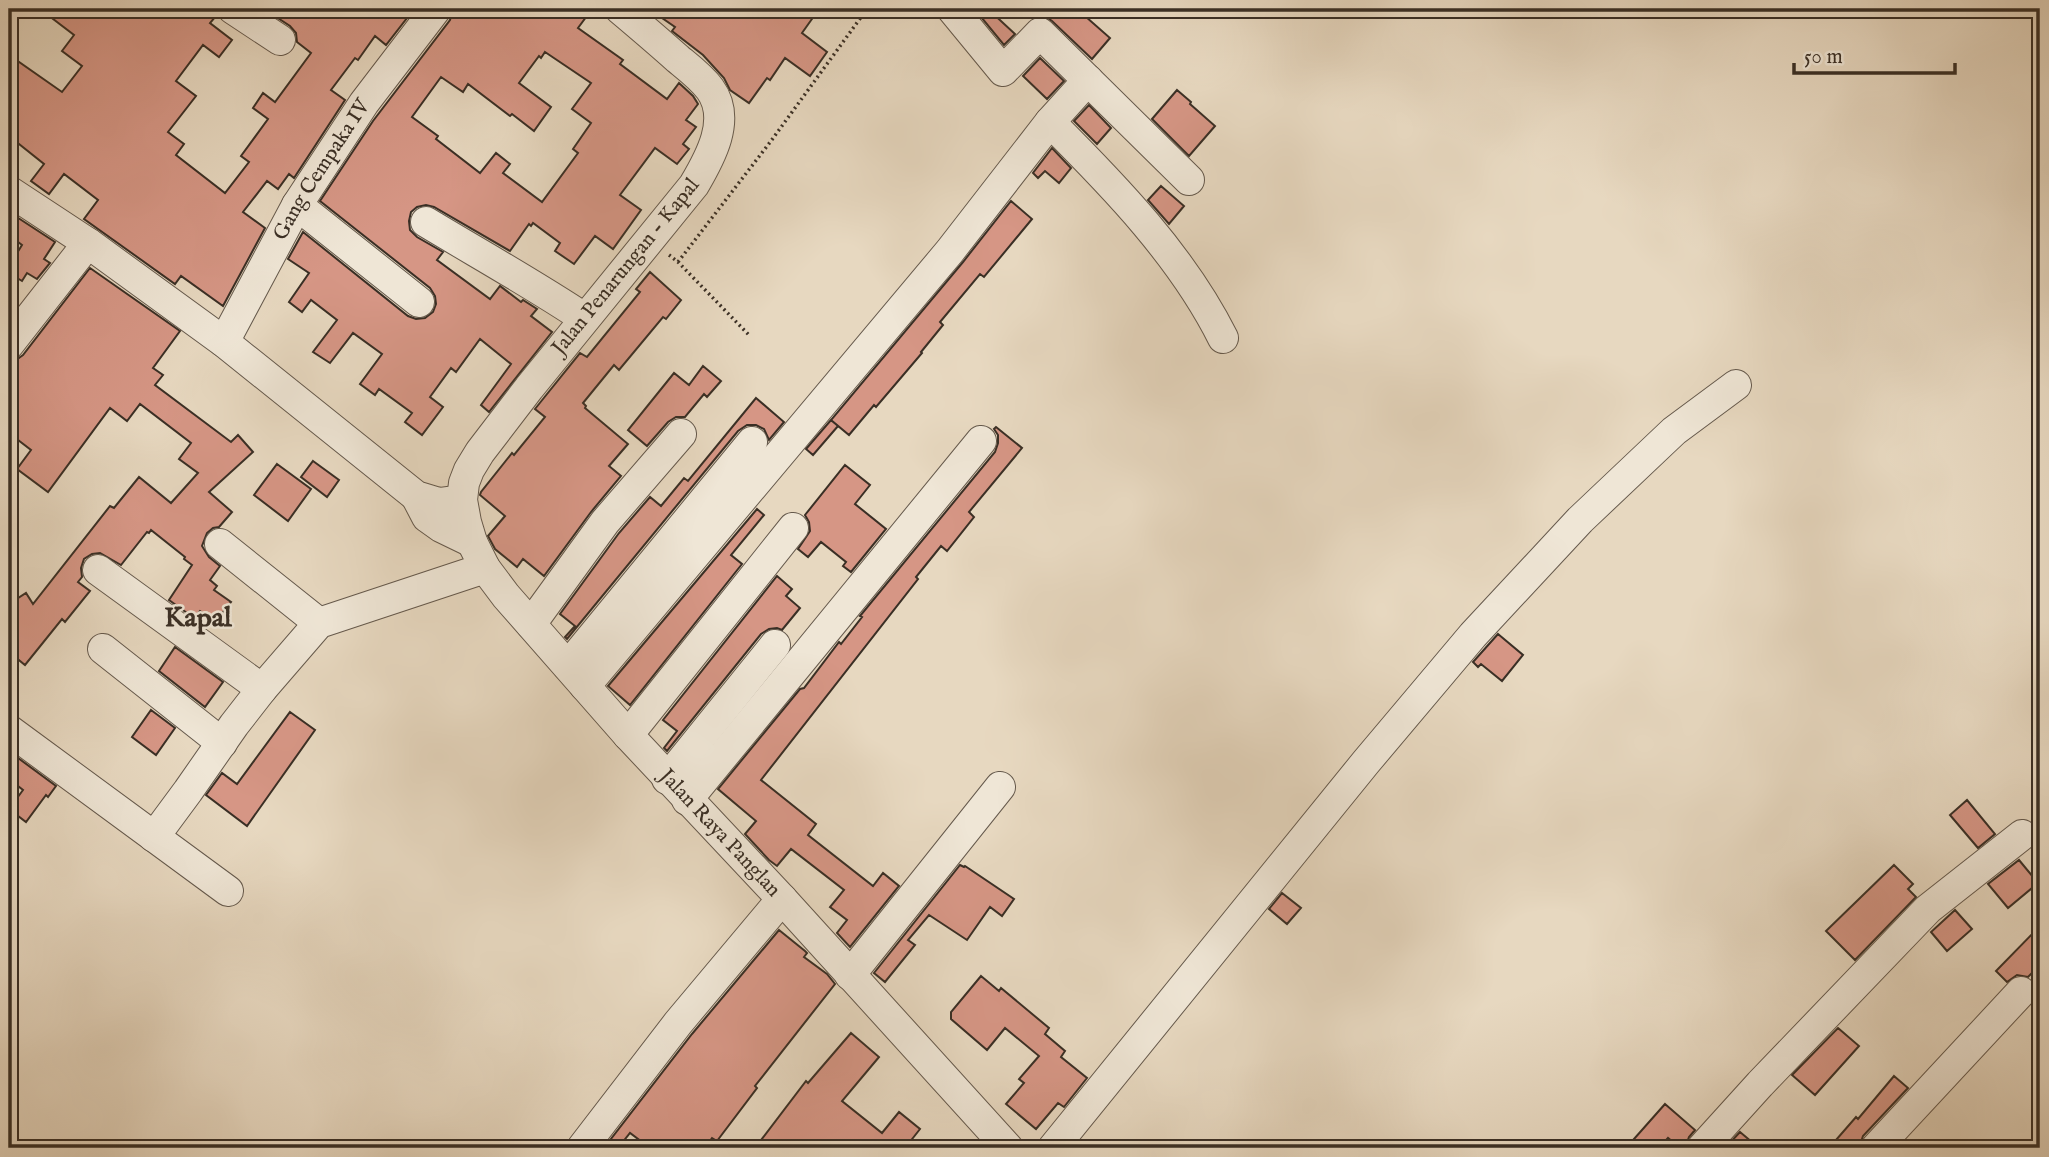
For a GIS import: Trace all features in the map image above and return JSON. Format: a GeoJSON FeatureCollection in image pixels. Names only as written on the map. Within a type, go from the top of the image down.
{"type":"FeatureCollection","features":[{"type":"Feature","properties":{"kind":"street","name":"Gang Cempaka IV"},"geometry":{"type":"LineString","coordinates":[[224,342],[297,205],[364,103],[436,9]]}},
{"type":"Feature","properties":{"kind":"street","name":"Jalan Penarungan - Kapal"},"geometry":{"type":"LineString","coordinates":[[463,500],[464,483],[480,452],[584,318],[694,185],[710,158],[719,122],[712,91],[620,9]]}},
{"type":"Feature","properties":{"kind":"street"},"geometry":{"type":"LineString","coordinates":[[952,9],[1003,71],[1040,33],[1189,180]]}},
{"type":"Feature","properties":{"kind":"street"},"geometry":{"type":"LineString","coordinates":[[240,10],[280,40]]}},
{"type":"Feature","properties":{"kind":"street"},"geometry":{"type":"LineString","coordinates":[[576,676],[950,251],[1050,122],[1088,80]]}},
{"type":"Feature","properties":{"kind":"street"},"geometry":{"type":"LineString","coordinates":[[1050,122],[1114,188],[1171,255],[1207,305],[1223,338]]}},
{"type":"Feature","properties":{"kind":"street"},"geometry":{"type":"LineString","coordinates":[[9,191],[88,243],[224,342],[416,496],[439,503],[463,500]]}},
{"type":"Feature","properties":{"kind":"street"},"geometry":{"type":"LineString","coordinates":[[297,205],[419,302]]}},
{"type":"Feature","properties":{"kind":"street"},"geometry":{"type":"LineString","coordinates":[[426,222],[492,263],[526,280],[584,318]]}},
{"type":"Feature","properties":{"kind":"street"},"geometry":{"type":"LineString","coordinates":[[9,344],[88,243]]}},
{"type":"Feature","properties":{"kind":"street"},"geometry":{"type":"LineString","coordinates":[[1053,1148],[1366,762],[1473,635],[1580,520],[1664,440],[1735,385]]}},
{"type":"Feature","properties":{"kind":"street"},"geometry":{"type":"LineString","coordinates":[[531,624],[605,522],[681,433]]}},
{"type":"Feature","properties":{"kind":"street"},"geometry":{"type":"LineString","coordinates":[[687,800],[981,441]]}},
{"type":"Feature","properties":{"kind":"street"},"geometry":{"type":"LineString","coordinates":[[576,676],[752,442]]}},
{"type":"Feature","properties":{"kind":"street"},"geometry":{"type":"LineString","coordinates":[[416,496],[427,517],[472,542]]}},
{"type":"Feature","properties":{"kind":"street","name":"Jalan Raya Panglan"},"geometry":{"type":"LineString","coordinates":[[463,500],[472,542],[485,568],[531,624],[667,779],[782,899],[1008,1148]]}},
{"type":"Feature","properties":{"kind":"street"},"geometry":{"type":"LineString","coordinates":[[628,735],[793,528]]}},
{"type":"Feature","properties":{"kind":"street"},"geometry":{"type":"LineString","coordinates":[[220,544],[319,623]]}},
{"type":"Feature","properties":{"kind":"street"},"geometry":{"type":"LineString","coordinates":[[154,837],[262,690],[319,623],[485,568]]}},
{"type":"Feature","properties":{"kind":"street"},"geometry":{"type":"LineString","coordinates":[[97,570],[262,690]]}},
{"type":"Feature","properties":{"kind":"street"},"geometry":{"type":"LineString","coordinates":[[667,779],[775,645]]}},
{"type":"Feature","properties":{"kind":"street"},"geometry":{"type":"LineString","coordinates":[[103,649],[222,743]]}},
{"type":"Feature","properties":{"kind":"street"},"geometry":{"type":"LineString","coordinates":[[9,730],[228,891]]}},
{"type":"Feature","properties":{"kind":"street"},"geometry":{"type":"LineString","coordinates":[[850,975],[1000,787]]}},
{"type":"Feature","properties":{"kind":"street"},"geometry":{"type":"LineString","coordinates":[[1702,1148],[1927,909],[2022,835]]}},
{"type":"Feature","properties":{"kind":"street"},"geometry":{"type":"LineString","coordinates":[[582,1148],[678,1023],[782,899]]}},
{"type":"Feature","properties":{"kind":"street"},"geometry":{"type":"LineString","coordinates":[[1876,1148],[2021,992]]}},
{"type":"Feature","properties":{"kind":"path"},"geometry":{"type":"LineString","coordinates":[[678,262],[867,9]]}},
{"type":"Feature","properties":{"kind":"path"},"geometry":{"type":"LineString","coordinates":[[650,240],[678,262],[749,335]]}},
{"type":"Feature","properties":{"kind":"building"},"geometry":{"type":"Polygon","coordinates":[[[40,9],[206,9],[216,16],[210,23],[232,40],[219,57],[203,45],[176,81],[196,96],[168,132],[184,144],[176,155],[225,193],[249,162],[241,156],[268,119],[253,108],[263,93],[275,102],[311,53],[297,42],[296,33],[290,26],[264,9],[414,9],[386,45],[375,36],[331,90],[345,100],[294,178],[289,174],[278,189],[267,181],[243,212],[265,228],[223,306],[181,276],[175,284],[84,219],[98,200],[64,174],[49,194],[31,181],[44,164],[9,136],[9,55],[62,92],[82,66],[62,51],[74,35],[40,9]]]}},
{"type":"Feature","properties":{"kind":"building"},"geometry":{"type":"Polygon","coordinates":[[[453,9],[592,9],[578,28],[623,60],[620,64],[667,99],[679,83],[698,104],[686,120],[696,127],[683,144],[689,149],[677,164],[655,148],[620,195],[641,210],[613,249],[595,236],[574,264],[555,251],[560,243],[533,223],[531,226],[529,224],[510,251],[434,207],[426,205],[411,212],[410,230],[443,252],[437,260],[490,299],[500,286],[521,302],[523,300],[537,309],[531,316],[552,332],[489,412],[481,405],[511,364],[480,339],[456,372],[451,368],[430,397],[443,407],[422,435],[405,422],[412,413],[379,389],[375,395],[360,384],[382,354],[353,333],[330,363],[313,352],[337,320],[311,300],[302,312],[289,302],[309,273],[288,259],[303,232],[408,316],[425,318],[433,312],[435,296],[430,288],[320,201],[373,121],[450,20],[453,9]],[[545,52],[519,83],[551,107],[534,131],[468,84],[463,92],[441,77],[412,117],[480,173],[496,153],[510,164],[503,173],[542,202],[578,153],[573,149],[591,123],[572,109],[591,83],[545,52]]]}},
{"type":"Feature","properties":{"kind":"building"},"geometry":{"type":"Polygon","coordinates":[[[649,9],[819,9],[802,33],[827,52],[810,76],[785,58],[749,103],[730,90],[724,78],[703,55],[672,31],[675,27],[649,9]]]}},
{"type":"Feature","properties":{"kind":"building"},"geometry":{"type":"Polygon","coordinates":[[[988,9],[1015,34],[1004,45],[981,17],[988,9]]]}},
{"type":"Feature","properties":{"kind":"building"},"geometry":{"type":"Polygon","coordinates":[[[1035,9],[1077,9],[1110,38],[1092,59],[1052,21],[1035,9]]]}},
{"type":"Feature","properties":{"kind":"building"},"geometry":{"type":"Polygon","coordinates":[[[1040,58],[1064,81],[1047,99],[1023,76],[1040,58]]]}},
{"type":"Feature","properties":{"kind":"building"},"geometry":{"type":"Polygon","coordinates":[[[1177,90],[1215,126],[1189,156],[1152,119],[1177,90]]]}},
{"type":"Feature","properties":{"kind":"building"},"geometry":{"type":"Polygon","coordinates":[[[1089,105],[1111,128],[1097,144],[1074,121],[1089,105]]]}},
{"type":"Feature","properties":{"kind":"building"},"geometry":{"type":"Polygon","coordinates":[[[1052,148],[1071,168],[1059,183],[1045,171],[1038,178],[1033,173],[1052,148]]]}},
{"type":"Feature","properties":{"kind":"building"},"geometry":{"type":"Polygon","coordinates":[[[1161,186],[1184,206],[1169,224],[1148,200],[1161,186]]]}},
{"type":"Feature","properties":{"kind":"building"},"geometry":{"type":"Polygon","coordinates":[[[1011,201],[1032,219],[984,277],[980,274],[940,322],[943,325],[922,353],[849,435],[831,420],[1011,201]]]}},
{"type":"Feature","properties":{"kind":"building"},"geometry":{"type":"Polygon","coordinates":[[[9,212],[55,242],[44,259],[50,263],[37,279],[27,273],[22,281],[9,273],[9,266],[22,245],[14,239],[9,247],[9,212]]]}},
{"type":"Feature","properties":{"kind":"building"},"geometry":{"type":"Polygon","coordinates":[[[90,268],[180,331],[153,368],[163,375],[155,385],[231,442],[238,435],[253,452],[209,492],[232,512],[219,527],[207,533],[202,546],[209,557],[220,566],[210,580],[217,586],[214,590],[231,602],[215,622],[200,611],[194,618],[169,600],[192,565],[151,530],[121,565],[100,553],[84,559],[82,577],[78,582],[90,591],[65,622],[62,619],[25,665],[9,652],[9,604],[26,593],[33,604],[110,506],[114,508],[139,477],[171,503],[198,473],[179,459],[191,443],[140,404],[127,421],[110,408],[48,492],[17,469],[31,450],[9,433],[9,361],[23,355],[90,268]]]}},
{"type":"Feature","properties":{"kind":"building"},"geometry":{"type":"Polygon","coordinates":[[[650,272],[681,300],[666,319],[663,317],[619,370],[614,365],[583,403],[585,408],[628,444],[609,466],[621,476],[544,576],[523,559],[517,567],[495,549],[488,536],[505,516],[480,495],[481,492],[545,417],[535,409],[580,353],[587,357],[640,292],[636,289],[650,272]]]}},
{"type":"Feature","properties":{"kind":"building"},"geometry":{"type":"Polygon","coordinates":[[[703,366],[721,381],[707,397],[704,394],[685,417],[676,417],[668,422],[647,446],[628,430],[674,373],[689,385],[703,366]]]}},
{"type":"Feature","properties":{"kind":"building"},"geometry":{"type":"Polygon","coordinates":[[[756,398],[784,422],[769,440],[764,429],[756,425],[747,425],[738,431],[567,639],[565,637],[575,626],[560,614],[619,533],[650,497],[661,506],[684,478],[688,481],[756,398]]]}},
{"type":"Feature","properties":{"kind":"building"},"geometry":{"type":"Polygon","coordinates":[[[831,420],[838,426],[813,455],[806,449],[831,420]]]}},
{"type":"Feature","properties":{"kind":"building"},"geometry":{"type":"Polygon","coordinates":[[[996,427],[1022,448],[969,512],[974,517],[947,551],[941,546],[761,780],[816,824],[808,835],[873,886],[883,873],[899,886],[850,947],[837,933],[847,920],[830,907],[844,890],[791,849],[777,866],[769,860],[745,834],[756,821],[718,789],[800,689],[804,688],[839,642],[841,644],[862,617],[860,616],[995,452],[998,443],[998,435],[994,429],[996,427]]]}},
{"type":"Feature","properties":{"kind":"building"},"geometry":{"type":"Polygon","coordinates":[[[313,461],[339,480],[327,497],[301,477],[313,461]]]}},
{"type":"Feature","properties":{"kind":"building"},"geometry":{"type":"Polygon","coordinates":[[[277,464],[311,489],[288,521],[254,495],[277,464]]]}},
{"type":"Feature","properties":{"kind":"building"},"geometry":{"type":"Polygon","coordinates":[[[845,465],[870,485],[855,504],[886,529],[851,572],[843,566],[846,562],[821,542],[808,557],[798,549],[810,531],[805,515],[845,465]]]}},
{"type":"Feature","properties":{"kind":"building"},"geometry":{"type":"Polygon","coordinates":[[[757,509],[764,515],[731,555],[742,564],[630,705],[608,686],[757,509]]]}},
{"type":"Feature","properties":{"kind":"building"},"geometry":{"type":"Polygon","coordinates":[[[777,576],[792,589],[786,596],[800,608],[782,630],[769,629],[761,634],[667,751],[664,748],[677,731],[663,720],[777,576]]]}},
{"type":"Feature","properties":{"kind":"building"},"geometry":{"type":"Polygon","coordinates":[[[1498,634],[1523,655],[1502,681],[1481,664],[1478,667],[1473,662],[1498,634]]]}},
{"type":"Feature","properties":{"kind":"building"},"geometry":{"type":"Polygon","coordinates":[[[175,647],[223,682],[205,707],[159,671],[175,647]]]}},
{"type":"Feature","properties":{"kind":"building"},"geometry":{"type":"Polygon","coordinates":[[[151,710],[175,728],[156,755],[132,737],[151,710]]]}},
{"type":"Feature","properties":{"kind":"building"},"geometry":{"type":"Polygon","coordinates":[[[290,712],[315,730],[247,826],[206,795],[222,773],[237,784],[290,712]]]}},
{"type":"Feature","properties":{"kind":"building"},"geometry":{"type":"Polygon","coordinates":[[[14,755],[56,786],[26,822],[9,809],[23,790],[9,779],[9,763],[14,755]]]}},
{"type":"Feature","properties":{"kind":"building"},"geometry":{"type":"Polygon","coordinates":[[[1967,800],[1995,834],[1978,848],[1950,815],[1967,800]]]}},
{"type":"Feature","properties":{"kind":"building"},"geometry":{"type":"Polygon","coordinates":[[[2019,860],[2038,883],[2008,908],[1988,884],[2019,860]]]}},
{"type":"Feature","properties":{"kind":"building"},"geometry":{"type":"Polygon","coordinates":[[[960,865],[1014,899],[1002,916],[990,907],[967,940],[929,915],[908,940],[915,945],[885,982],[874,973],[960,865]]]}},
{"type":"Feature","properties":{"kind":"building"},"geometry":{"type":"Polygon","coordinates":[[[1894,865],[1913,884],[1908,889],[1916,897],[1855,960],[1826,931],[1894,865]]]}},
{"type":"Feature","properties":{"kind":"building"},"geometry":{"type":"Polygon","coordinates":[[[1282,893],[1301,908],[1287,924],[1269,909],[1282,893]]]}},
{"type":"Feature","properties":{"kind":"building"},"geometry":{"type":"Polygon","coordinates":[[[1955,910],[1972,929],[1947,951],[1931,932],[1955,910]]]}},
{"type":"Feature","properties":{"kind":"building"},"geometry":{"type":"Polygon","coordinates":[[[2040,926],[2040,965],[2028,977],[2017,975],[2007,982],[1996,971],[2040,926]]]}},
{"type":"Feature","properties":{"kind":"building"},"geometry":{"type":"Polygon","coordinates":[[[779,930],[805,951],[807,953],[804,957],[827,974],[835,984],[755,1086],[757,1088],[717,1141],[712,1138],[705,1148],[650,1148],[630,1133],[618,1148],[604,1148],[692,1034],[779,930]]]}},
{"type":"Feature","properties":{"kind":"building"},"geometry":{"type":"Polygon","coordinates":[[[981,976],[999,991],[1001,988],[1049,1028],[1045,1034],[1065,1051],[1061,1057],[1087,1078],[1064,1107],[1058,1103],[1036,1129],[1006,1104],[1024,1083],[1019,1079],[1039,1056],[1005,1028],[987,1050],[951,1019],[951,1012],[981,976]]]}},
{"type":"Feature","properties":{"kind":"building"},"geometry":{"type":"Polygon","coordinates":[[[1838,1028],[1859,1046],[1815,1095],[1792,1075],[1838,1028]]]}},
{"type":"Feature","properties":{"kind":"building"},"geometry":{"type":"Polygon","coordinates":[[[851,1033],[879,1057],[842,1101],[882,1133],[899,1112],[920,1129],[905,1148],[755,1148],[806,1081],[808,1083],[851,1033]]]}},
{"type":"Feature","properties":{"kind":"building"},"geometry":{"type":"Polygon","coordinates":[[[1894,1076],[1908,1088],[1863,1136],[1859,1148],[1829,1148],[1856,1117],[1858,1119],[1894,1076]]]}},
{"type":"Feature","properties":{"kind":"building"},"geometry":{"type":"Polygon","coordinates":[[[1665,1104],[1695,1130],[1685,1148],[1680,1148],[1668,1138],[1659,1148],[1626,1148],[1665,1104]]]}},
{"type":"Feature","properties":{"kind":"building"},"geometry":{"type":"Polygon","coordinates":[[[1740,1132],[1759,1148],[1725,1148],[1740,1132]]]}},
{"type":"Feature","properties":{"kind":"district","name":"Kapal"},"geometry":{"type":"Point","coordinates":[198,618]}}]}
